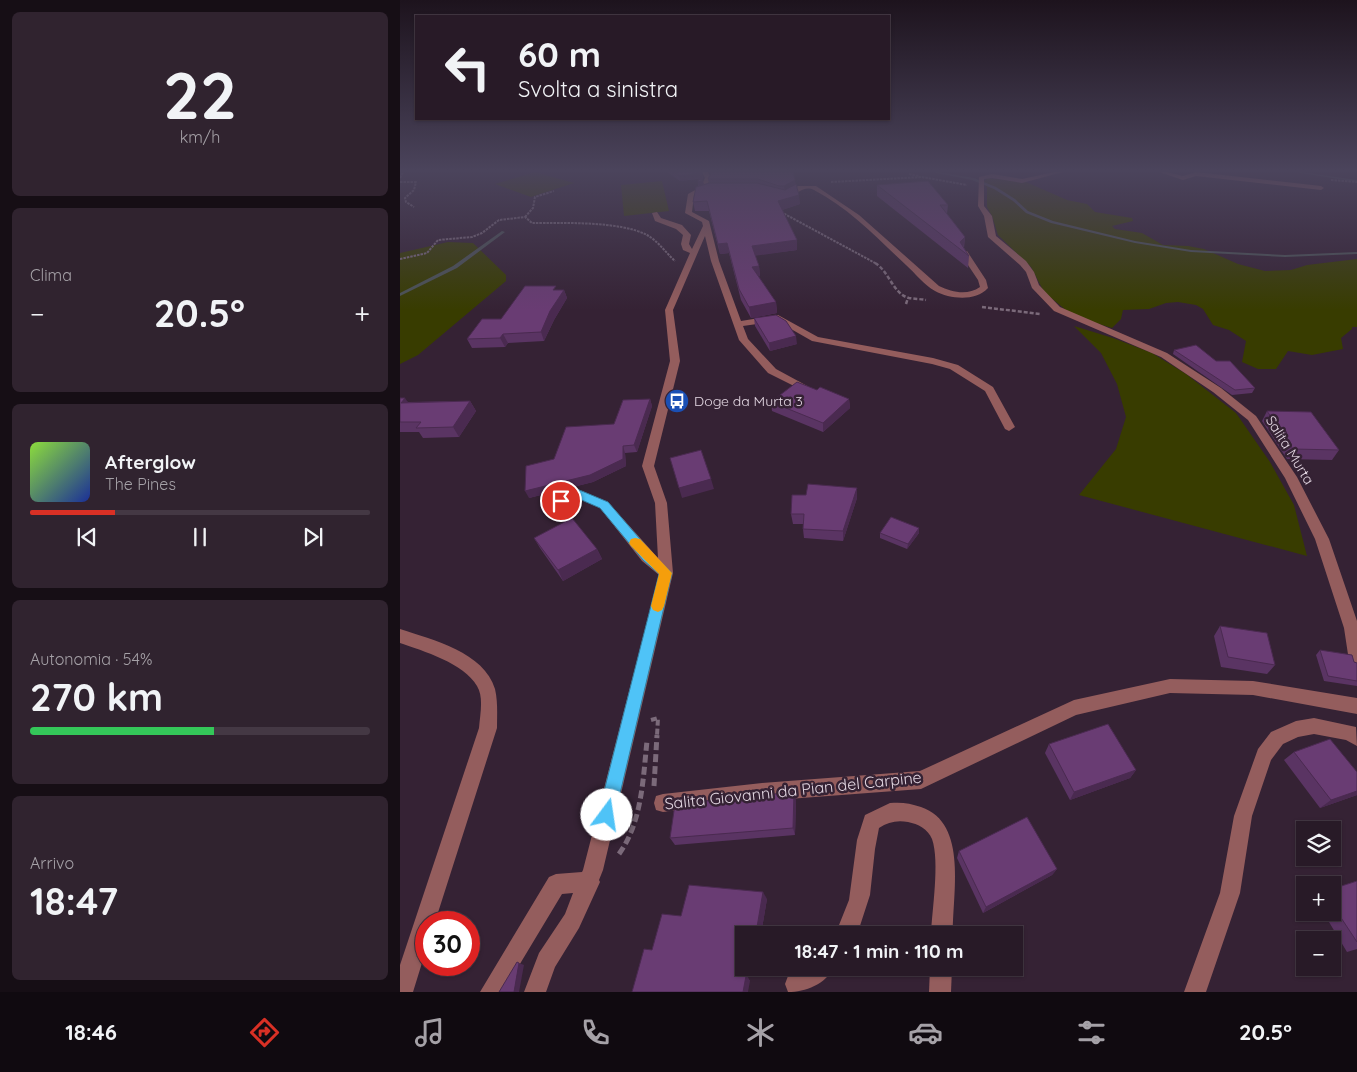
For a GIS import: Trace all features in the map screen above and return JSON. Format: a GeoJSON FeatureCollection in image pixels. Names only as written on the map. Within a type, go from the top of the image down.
{"type":"FeatureCollection","features":[{"type":"Feature","properties":{"kind":"street"},"geometry":{"type":"LineString","coordinates":[[658,218],[679,227],[687,235],[685,244],[691,257]]}},
{"type":"Feature","properties":{"kind":"street"},"geometry":{"type":"LineString","coordinates":[[700,218],[703,220],[744,340],[772,371],[806,388]]}},
{"type":"Feature","properties":{"kind":"street"},"geometry":{"type":"LineString","coordinates":[[860,218],[936,288],[943,291],[969,295],[977,293],[984,288],[982,280],[964,253]]}},
{"type":"Feature","properties":{"kind":"street","name":"Salita Murta"},"geometry":{"type":"LineString","coordinates":[[988,218],[992,237],[1023,263],[1042,296],[1056,309],[1066,315],[1106,329],[1164,356],[1217,390],[1252,418],[1291,477],[1322,539],[1352,628],[1357,661]]}},
{"type":"Feature","properties":{"kind":"street"},"geometry":{"type":"LineString","coordinates":[[535,992],[547,962],[572,921],[591,876],[666,573],[661,503],[648,466],[675,361],[669,310],[705,228]]}},
{"type":"Feature","properties":{"kind":"street"},"geometry":{"type":"LineString","coordinates":[[737,324],[778,318],[815,339],[933,360],[954,367],[989,389],[1009,427]]}},
{"type":"Feature","properties":{"kind":"street"},"geometry":{"type":"LineString","coordinates":[[561,501],[577,493],[604,505],[647,556],[666,573]]}},
{"type":"Feature","properties":{"kind":"street"},"geometry":{"type":"LineString","coordinates":[[400,636],[446,653],[467,666],[482,679],[488,694],[489,711],[488,728],[402,992]]}},
{"type":"Feature","properties":{"kind":"street","name":"Salita Giovanni da Pian del Carpine"},"geometry":{"type":"LineString","coordinates":[[663,803],[762,792],[921,780],[1074,708],[1170,686],[1253,688],[1357,706]]}},
{"type":"Feature","properties":{"kind":"street"},"geometry":{"type":"LineString","coordinates":[[1195,992],[1230,893],[1242,816],[1264,755],[1277,738],[1296,729],[1314,726],[1350,733],[1357,738]]}},
{"type":"Feature","properties":{"kind":"street"},"geometry":{"type":"LineString","coordinates":[[850,926],[860,894],[867,840],[872,822],[888,812],[910,812],[928,818],[942,837],[945,859],[942,926]]}},
{"type":"Feature","properties":{"kind":"street"},"geometry":{"type":"LineString","coordinates":[[491,992],[556,884],[591,876]]}},
{"type":"Feature","properties":{"kind":"street"},"geometry":{"type":"LineString","coordinates":[[796,984],[809,976]]}},
{"type":"Feature","properties":{"kind":"street"},"geometry":{"type":"LineString","coordinates":[[940,976],[940,992]]}},
{"type":"Feature","properties":{"kind":"path"},"geometry":{"type":"LineString","coordinates":[[400,259],[427,253],[438,240],[477,235],[499,220],[514,218]]}},
{"type":"Feature","properties":{"kind":"path"},"geometry":{"type":"LineString","coordinates":[[527,218],[532,223],[558,222],[630,229],[646,234],[674,260],[691,257]]}},
{"type":"Feature","properties":{"kind":"path"},"geometry":{"type":"LineString","coordinates":[[906,304],[908,298]]}},
{"type":"Feature","properties":{"kind":"path","name":"Salita Giovanni da Pian del Carpine"},"geometry":{"type":"LineString","coordinates":[[649,728],[651,719],[658,718],[654,800],[655,803],[663,803]]}},
{"type":"Feature","properties":{"kind":"path"},"geometry":{"type":"LineString","coordinates":[[591,876],[625,849],[631,838],[648,737]]}},
{"type":"Feature","properties":{"kind":"shaded area"},"geometry":{"type":"Polygon","coordinates":[[[993,218],[1132,218],[1133,221],[1112,226],[1115,229],[1142,233],[1163,245],[1204,249],[1238,264],[1265,271],[1291,270],[1307,265],[1357,259],[1357,327],[1352,327],[1341,338],[1343,349],[1312,355],[1288,351],[1276,369],[1258,369],[1242,362],[1246,341],[1229,330],[1213,325],[1203,309],[1196,305],[1178,302],[1166,303],[1149,309],[1123,310],[1121,319],[1112,328],[1073,316],[1044,292],[1031,267],[998,235],[993,218]]]}},
{"type":"Feature","properties":{"kind":"shaded area"},"geometry":{"type":"Polygon","coordinates":[[[448,242],[473,243],[506,275],[506,281],[418,355],[400,364],[400,253],[448,242]]]}},
{"type":"Feature","properties":{"kind":"shaded area"},"geometry":{"type":"Polygon","coordinates":[[[1074,326],[1152,353],[1186,374],[1236,413],[1270,462],[1294,505],[1307,556],[1079,495],[1116,449],[1126,417],[1117,384],[1101,353],[1074,326]]]}},
{"type":"Feature","properties":{"kind":"building"},"geometry":{"type":"Polygon","coordinates":[[[711,218],[786,218],[797,240],[752,246],[759,266],[752,267],[776,302],[749,307],[739,289],[727,243],[718,244],[711,218]]]}},
{"type":"Feature","properties":{"kind":"building"},"geometry":{"type":"Polygon","coordinates":[[[920,218],[950,218],[965,237],[960,242],[969,256],[920,218]]]}},
{"type":"Feature","properties":{"kind":"building"},"geometry":{"type":"Polygon","coordinates":[[[525,286],[556,286],[553,290],[564,290],[550,311],[541,332],[503,334],[500,338],[467,339],[482,319],[501,319],[525,286]]]}},
{"type":"Feature","properties":{"kind":"building"},"geometry":{"type":"Polygon","coordinates":[[[776,315],[786,321],[796,336],[769,343],[754,318],[776,315]]]}},
{"type":"Feature","properties":{"kind":"building"},"geometry":{"type":"Polygon","coordinates":[[[1196,345],[1216,361],[1230,361],[1255,388],[1235,390],[1174,350],[1196,345]]]}},
{"type":"Feature","properties":{"kind":"building"},"geometry":{"type":"Polygon","coordinates":[[[797,382],[817,390],[820,387],[849,399],[823,423],[771,402],[797,382]]]}},
{"type":"Feature","properties":{"kind":"building"},"geometry":{"type":"Polygon","coordinates":[[[400,398],[405,398],[401,403],[470,401],[453,427],[416,428],[421,422],[400,422],[400,398]]]}},
{"type":"Feature","properties":{"kind":"building"},"geometry":{"type":"Polygon","coordinates":[[[650,399],[634,445],[623,446],[623,459],[590,475],[525,491],[526,466],[554,459],[566,427],[614,424],[623,400],[650,399]]]}},
{"type":"Feature","properties":{"kind":"building"},"geometry":{"type":"Polygon","coordinates":[[[1267,411],[1311,412],[1339,450],[1293,449],[1267,411]]]}},
{"type":"Feature","properties":{"kind":"building"},"geometry":{"type":"Polygon","coordinates":[[[701,450],[711,479],[679,488],[670,458],[701,450]]]}},
{"type":"Feature","properties":{"kind":"building"},"geometry":{"type":"Polygon","coordinates":[[[808,484],[857,488],[843,531],[803,529],[804,514],[791,514],[792,495],[806,495],[808,484]]]}},
{"type":"Feature","properties":{"kind":"building"},"geometry":{"type":"Polygon","coordinates":[[[891,517],[919,528],[908,544],[880,533],[891,517]]]}},
{"type":"Feature","properties":{"kind":"building"},"geometry":{"type":"Polygon","coordinates":[[[572,518],[597,549],[558,570],[534,538],[572,518]]]}},
{"type":"Feature","properties":{"kind":"building"},"geometry":{"type":"Polygon","coordinates":[[[1220,626],[1267,633],[1275,665],[1228,657],[1220,626]]]}},
{"type":"Feature","properties":{"kind":"building"},"geometry":{"type":"Polygon","coordinates":[[[1320,650],[1352,655],[1354,662],[1357,663],[1357,681],[1328,676],[1320,650]]]}},
{"type":"Feature","properties":{"kind":"building"},"geometry":{"type":"Polygon","coordinates":[[[1108,724],[1136,770],[1074,792],[1049,744],[1108,724]]]}},
{"type":"Feature","properties":{"kind":"building"},"geometry":{"type":"Polygon","coordinates":[[[1330,739],[1357,772],[1357,791],[1331,800],[1294,752],[1330,739]]]}},
{"type":"Feature","properties":{"kind":"building"},"geometry":{"type":"Polygon","coordinates":[[[794,792],[793,828],[670,838],[675,804],[794,792]]]}},
{"type":"Feature","properties":{"kind":"building"},"geometry":{"type":"Polygon","coordinates":[[[1027,817],[1057,869],[986,907],[959,851],[1027,817]]]}},
{"type":"Feature","properties":{"kind":"building"},"geometry":{"type":"Polygon","coordinates":[[[1357,881],[1357,942],[1341,918],[1341,886],[1357,881]]]}},
{"type":"Feature","properties":{"kind":"building"},"geometry":{"type":"Polygon","coordinates":[[[689,885],[763,892],[757,926],[735,926],[735,976],[746,976],[743,992],[632,992],[644,949],[652,950],[662,914],[681,916],[689,885]]]}},
{"type":"Feature","properties":{"kind":"building"},"geometry":{"type":"Polygon","coordinates":[[[517,962],[519,963],[514,992],[499,992],[517,962]]]}},
{"type":"Feature","properties":{"kind":"waterway"},"geometry":{"type":"LineString","coordinates":[[1043,218],[1135,242],[1191,251],[1285,256],[1357,253]]}},
{"type":"Feature","properties":{"kind":"waterway"},"geometry":{"type":"LineString","coordinates":[[400,295],[455,267],[503,232]]}},
{"type":"Feature","properties":{"kind":"slow traffic"},"geometry":{"type":"LineString","coordinates":[[635,543],[666,573],[658,606]]}},
{"type":"Feature","properties":{"kind":"place","name":"Doge da Murta 3"},"geometry":{"type":"Point","coordinates":[677,401]}},
{"type":"Feature","properties":{"kind":"route"},"geometry":{"type":"LineString","coordinates":[[561,501],[577,493],[604,505],[647,556],[666,573],[607,815]]}}]}
